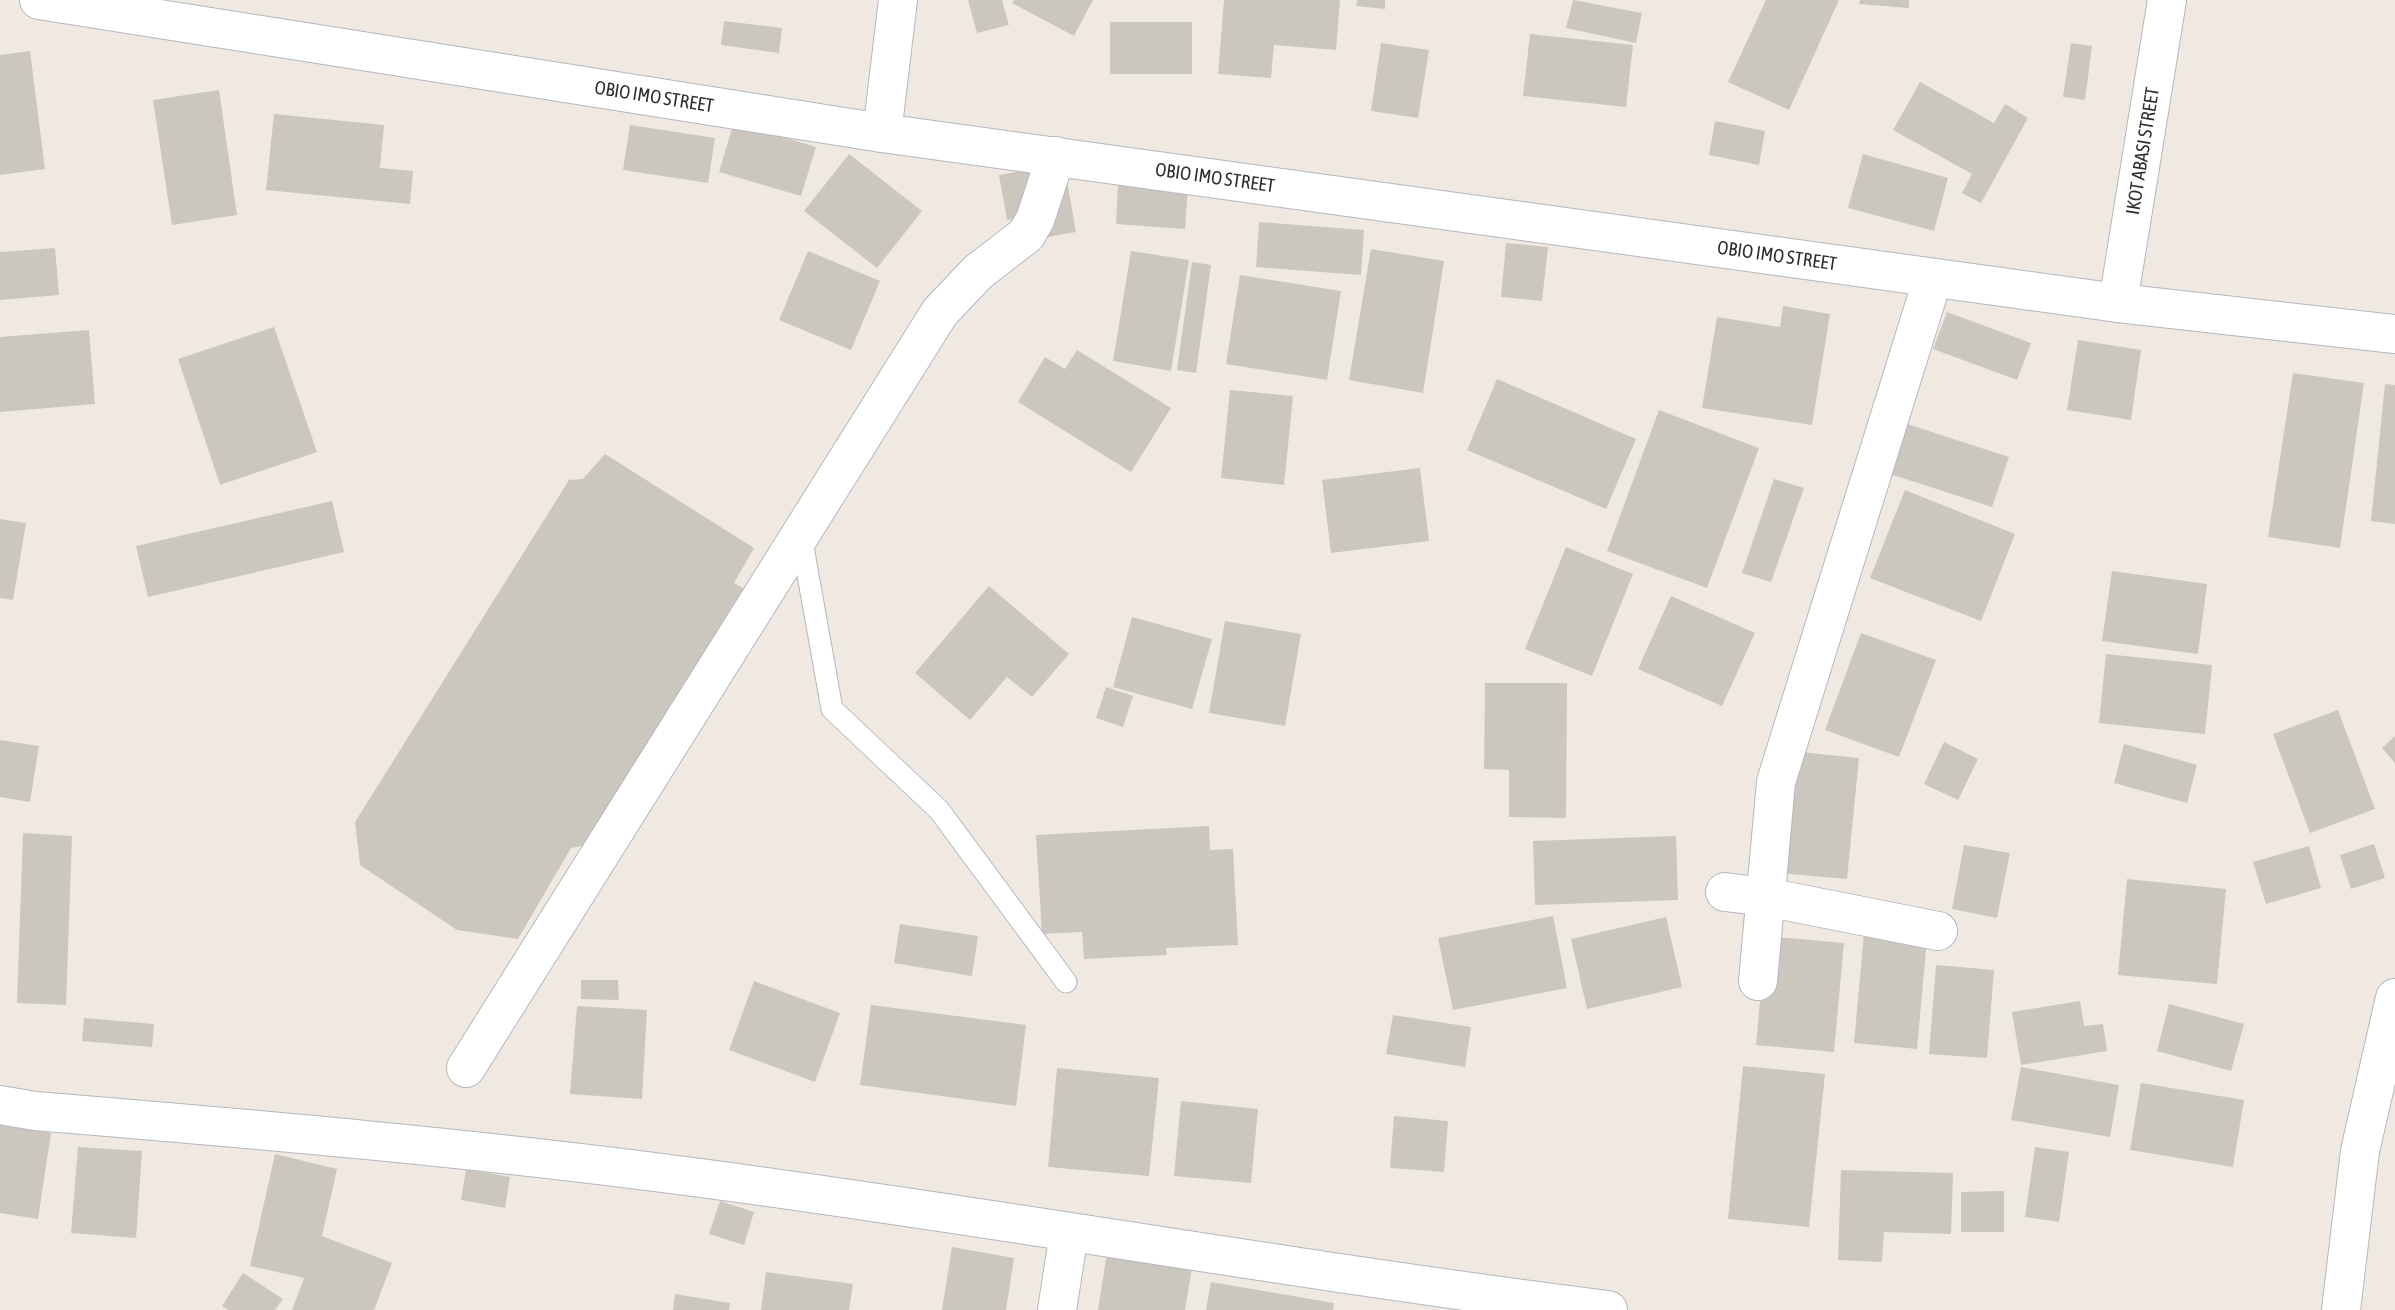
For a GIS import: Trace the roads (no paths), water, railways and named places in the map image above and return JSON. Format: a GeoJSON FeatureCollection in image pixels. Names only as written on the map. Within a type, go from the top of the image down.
{"type":"FeatureCollection","features":[{"type":"Feature","properties":{"kind":"street","name":"OBIO IMO STREET"},"geometry":{"type":"LineString","coordinates":[[39,0],[882,132],[2118,303],[2395,334]]}},
{"type":"Feature","properties":{"kind":"street"},"geometry":{"type":"LineString","coordinates":[[882,132],[898,0]]}},
{"type":"Feature","properties":{"kind":"street","name":"IKOT ABASI STREET"},"geometry":{"type":"LineString","coordinates":[[2118,303],[2167,0]]}},
{"type":"Feature","properties":{"kind":"street"},"geometry":{"type":"LineString","coordinates":[[466,1068],[940,312],[978,272],[1026,235],[1035,220],[1056,156]]}},
{"type":"Feature","properties":{"kind":"street"},"geometry":{"type":"LineString","coordinates":[[1758,981],[1776,782],[1933,278]]}},
{"type":"Feature","properties":{"kind":"street"},"geometry":{"type":"LineString","coordinates":[[1726,892],[1766,897],[1938,931]]}},
{"type":"Feature","properties":{"kind":"street"},"geometry":{"type":"LineString","coordinates":[[2340,1310],[2360,1151],[2395,998]]}},
{"type":"Feature","properties":{"kind":"street"},"geometry":{"type":"LineString","coordinates":[[0,1105],[35,1111],[316,1134],[693,1177],[1462,1292],[1608,1310]]}},
{"type":"Feature","properties":{"kind":"street"},"geometry":{"type":"LineString","coordinates":[[1057,1310],[1069,1233]]}},
{"type":"Feature","properties":{"kind":"lane"},"geometry":{"type":"LineString","coordinates":[[801,534],[832,709],[939,810],[1066,982]]}}]}
